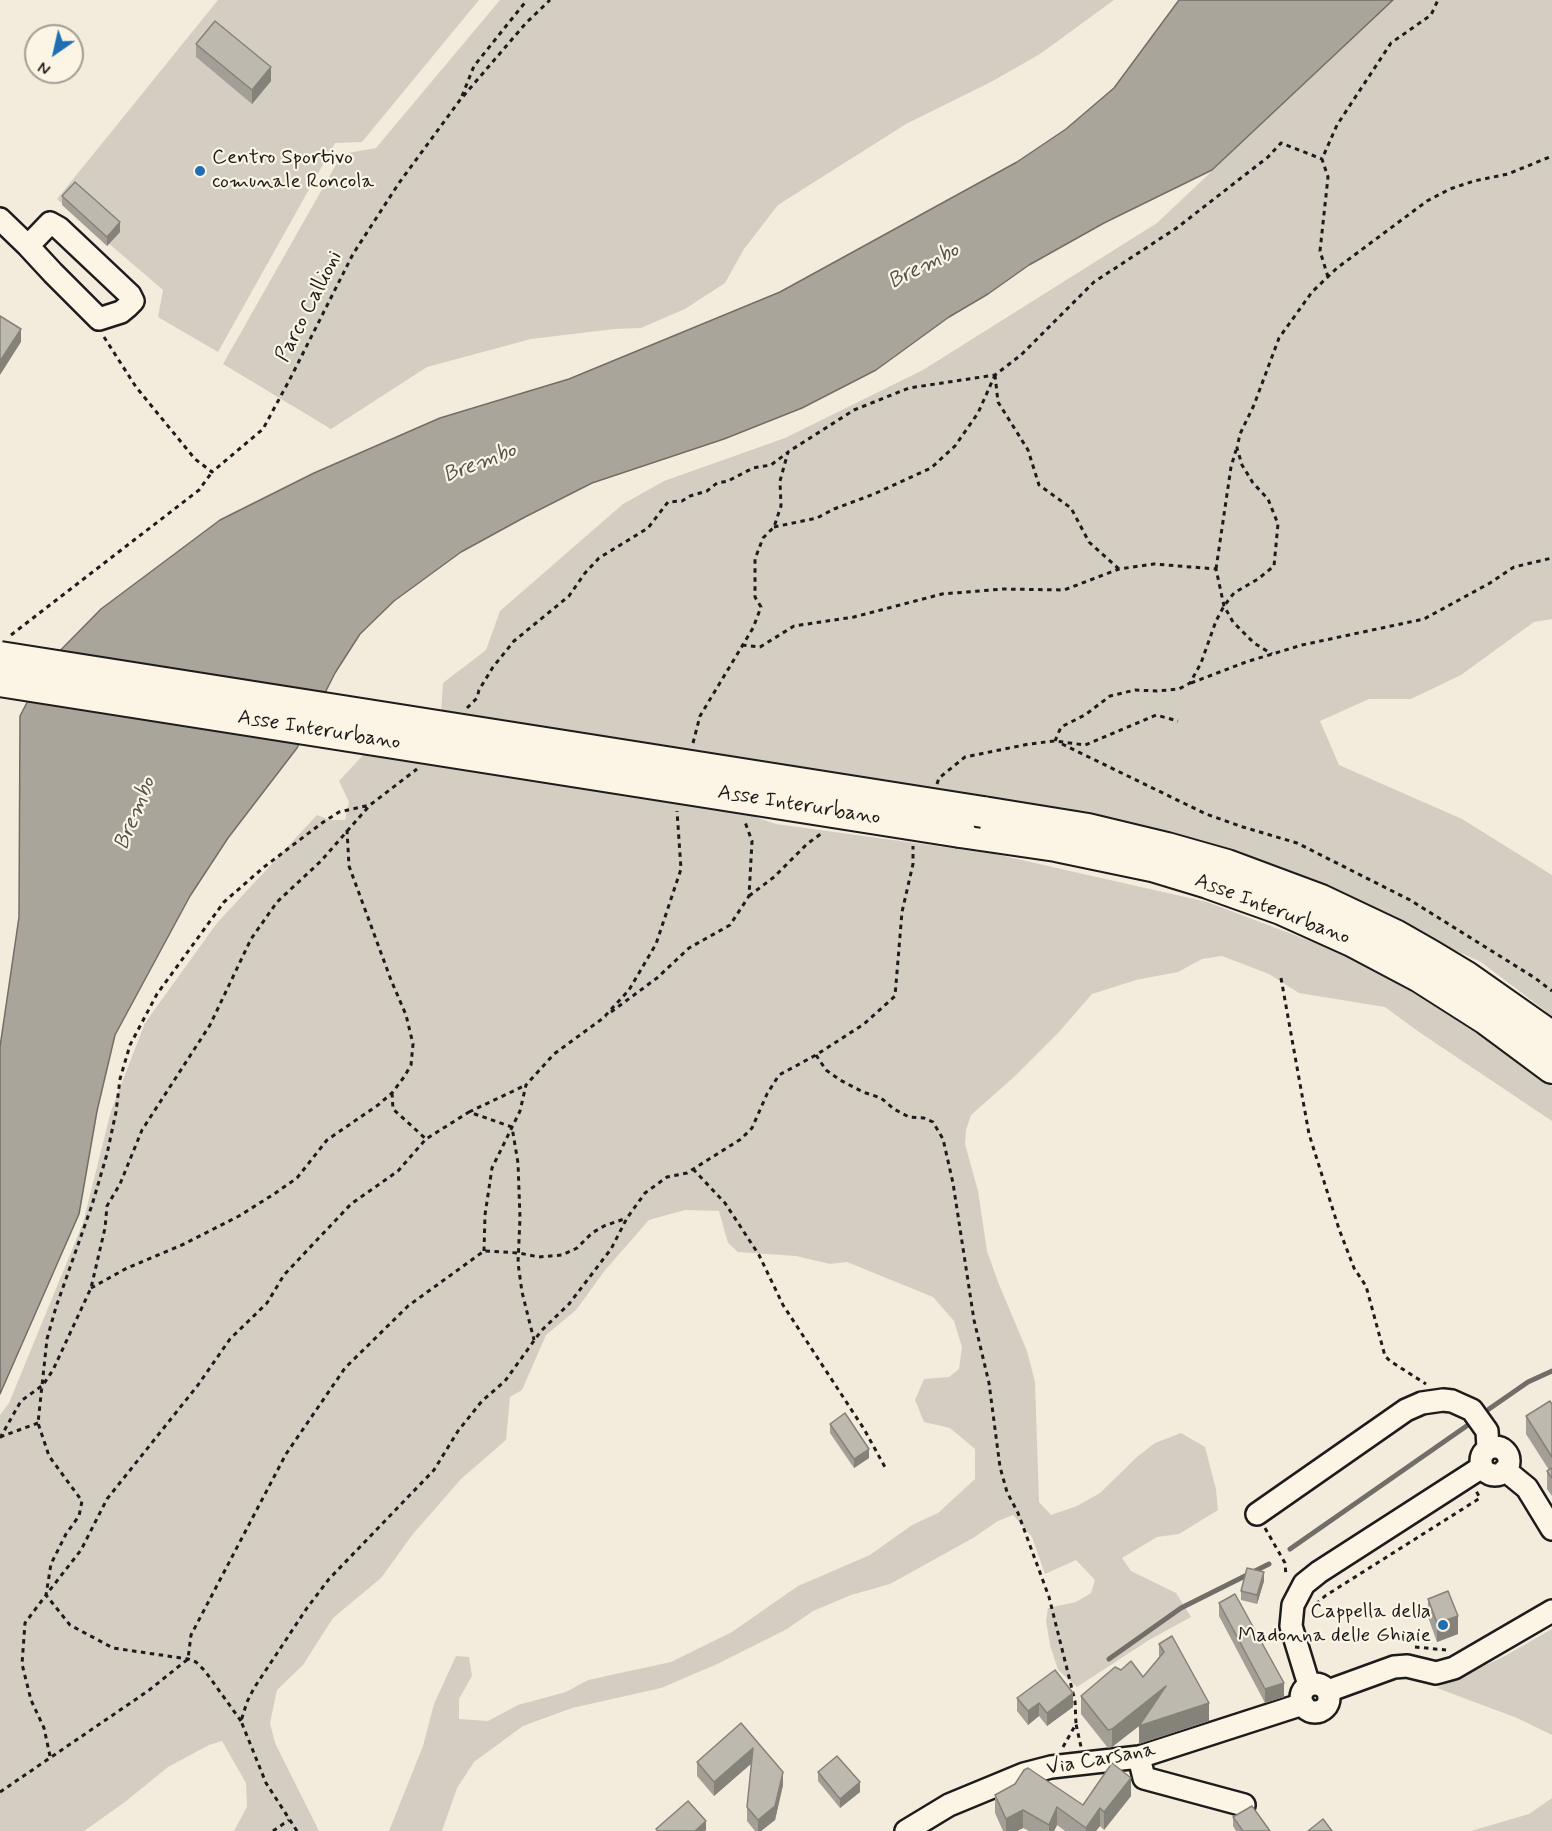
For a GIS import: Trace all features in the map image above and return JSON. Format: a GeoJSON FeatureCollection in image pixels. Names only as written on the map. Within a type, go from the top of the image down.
{"type":"FeatureCollection","features":[{"type":"Feature","properties":{"kind":"highway","name":"Asse Interurbano"},"geometry":{"type":"LineString","coordinates":[[5,646],[1088,829],[1167,848],[1227,865],[1321,900],[1395,935],[1482,987],[1552,1037]]}},
{"type":"Feature","properties":{"kind":"highway","name":"Asse Interurbano"},"geometry":{"type":"LineString","coordinates":[[0,681],[1056,846],[1152,866],[1281,909],[1352,940],[1420,977],[1494,1024],[1552,1068]]}},
{"type":"Feature","properties":{"kind":"street"},"geometry":{"type":"LineString","coordinates":[[0,219],[99,319],[121,312],[133,301],[130,295],[55,225],[50,223],[28,246]]}},
{"type":"Feature","properties":{"kind":"street"},"geometry":{"type":"LineString","coordinates":[[1257,1514],[1406,1410],[1434,1401],[1452,1401],[1472,1410],[1487,1431],[1479,1464],[1318,1572],[1304,1584],[1293,1605],[1291,1626],[1313,1694]]}},
{"type":"Feature","properties":{"kind":"street"},"geometry":{"type":"LineString","coordinates":[[1479,1464],[1492,1474],[1505,1470],[1527,1488],[1552,1529]]}},
{"type":"Feature","properties":{"kind":"street","name":"Via Carsana"},"geometry":{"type":"LineString","coordinates":[[906,1831],[949,1805],[1024,1774],[1052,1767],[1139,1757],[1394,1667],[1407,1666],[1436,1673],[1454,1668],[1552,1611]]}},
{"type":"Feature","properties":{"kind":"street"},"geometry":{"type":"LineString","coordinates":[[1139,1757],[1144,1778],[1244,1805]]}},
{"type":"Feature","properties":{"kind":"path"},"geometry":{"type":"LineString","coordinates":[[460,100],[474,66],[527,0]]}},
{"type":"Feature","properties":{"kind":"path","name":"Parco Callioni"},"geometry":{"type":"LineString","coordinates":[[5,646],[199,490],[212,472],[263,429],[353,254],[399,183],[460,100],[526,23],[550,0]]}},
{"type":"Feature","properties":{"kind":"path"},"geometry":{"type":"LineString","coordinates":[[1328,277],[1320,251],[1328,177],[1322,159],[1337,125],[1391,43],[1431,15],[1438,0]]}},
{"type":"Feature","properties":{"kind":"path"},"geometry":{"type":"LineString","coordinates":[[774,527],[817,518],[931,468],[955,446],[978,413],[995,375],[1021,355],[1094,282],[1178,227],[1268,157],[1281,143],[1322,159]]}},
{"type":"Feature","properties":{"kind":"path"},"geometry":{"type":"LineString","coordinates":[[1272,654],[1254,643],[1233,622],[1224,606],[1216,569],[1231,467],[1240,434],[1254,405],[1279,338],[1312,292],[1328,277],[1395,223],[1427,201],[1450,189],[1508,174],[1552,156]]}},
{"type":"Feature","properties":{"kind":"path"},"geometry":{"type":"LineString","coordinates":[[99,319],[108,344],[136,387],[195,459],[212,472]]}},
{"type":"Feature","properties":{"kind":"path"},"geometry":{"type":"LineString","coordinates":[[464,712],[477,698],[479,690],[514,641],[569,596],[599,558],[648,528],[668,502],[682,501],[753,468],[771,465],[854,410],[909,388],[995,375]]}},
{"type":"Feature","properties":{"kind":"path"},"geometry":{"type":"LineString","coordinates":[[995,375],[998,402],[1028,450],[1039,485],[1071,508],[1089,542],[1119,569]]}},
{"type":"Feature","properties":{"kind":"path"},"geometry":{"type":"LineString","coordinates":[[1190,683],[1201,663],[1216,621],[1224,606],[1234,593],[1258,579],[1274,566],[1278,524],[1268,499],[1253,483],[1242,465],[1237,448]]}},
{"type":"Feature","properties":{"kind":"path"},"geometry":{"type":"LineString","coordinates":[[692,747],[700,716],[753,628],[761,608],[755,597],[755,559],[763,538],[774,527],[781,506],[780,481],[788,452]]}},
{"type":"Feature","properties":{"kind":"path"},"geometry":{"type":"LineString","coordinates":[[1055,741],[1061,727],[1085,715],[1110,696],[1135,690],[1157,692],[1179,689],[1190,683],[1302,645],[1424,619],[1490,583],[1514,567],[1552,558]]}},
{"type":"Feature","properties":{"kind":"path"},"geometry":{"type":"LineString","coordinates":[[742,645],[760,647],[794,626],[854,617],[942,594],[1003,589],[1064,590],[1119,569],[1154,564],[1216,569]]}},
{"type":"Feature","properties":{"kind":"path"},"geometry":{"type":"LineString","coordinates":[[935,787],[939,778],[966,757],[1055,741],[1085,745],[1156,715],[1178,721]]}},
{"type":"Feature","properties":{"kind":"path"},"geometry":{"type":"LineString","coordinates":[[1055,741],[1206,814],[1297,843],[1410,900],[1535,978],[1552,992]]}},
{"type":"Feature","properties":{"kind":"path"},"geometry":{"type":"LineString","coordinates":[[0,1438],[21,1401],[43,1385],[52,1370],[91,1288],[105,1228],[107,1206],[120,1184],[142,1130],[210,1025],[251,939],[278,902],[321,861],[370,805],[422,764]]}},
{"type":"Feature","properties":{"kind":"path"},"geometry":{"type":"LineString","coordinates":[[297,1831],[266,1783],[241,1722],[205,1671],[196,1662],[113,1648],[70,1625],[46,1595],[51,1564],[66,1534],[79,1516],[82,1501],[49,1456],[38,1424],[47,1339],[107,1154],[117,1112],[120,1079],[130,1045],[157,994],[224,902],[264,867],[322,823],[339,813],[370,805]]}},
{"type":"Feature","properties":{"kind":"path"},"geometry":{"type":"LineString","coordinates":[[605,1016],[629,990],[656,944],[667,912],[681,869],[677,805]]}},
{"type":"Feature","properties":{"kind":"path"},"geometry":{"type":"LineString","coordinates":[[742,813],[752,842],[749,896]]}},
{"type":"Feature","properties":{"kind":"path"},"geometry":{"type":"LineString","coordinates":[[91,1288],[126,1268],[184,1244],[239,1216],[297,1178],[327,1140],[392,1093],[411,1065],[413,1044],[406,1015],[349,866],[347,829]]}},
{"type":"Feature","properties":{"kind":"path"},"geometry":{"type":"LineString","coordinates":[[50,1756],[44,1728],[31,1700],[22,1664],[25,1623],[81,1550],[107,1499],[198,1385],[230,1339],[267,1303],[284,1275],[351,1204],[398,1171],[426,1139],[469,1112],[526,1085],[554,1054],[657,978],[689,948],[730,925],[749,896],[774,878],[807,844],[823,832]]}},
{"type":"Feature","properties":{"kind":"path"},"geometry":{"type":"LineString","coordinates":[[241,1722],[254,1688],[307,1608],[330,1579],[434,1470],[458,1431],[482,1401],[505,1381],[534,1340],[569,1304],[611,1249],[627,1218],[645,1193],[667,1177],[687,1173],[741,1139],[752,1128],[767,1094],[779,1075],[816,1055],[864,1024],[895,996],[902,912],[913,864],[914,840]]}},
{"type":"Feature","properties":{"kind":"path"},"geometry":{"type":"LineString","coordinates":[[1281,978],[1309,1134],[1339,1229],[1354,1268],[1366,1286],[1385,1356],[1452,1401]]}},
{"type":"Feature","properties":{"kind":"path"},"geometry":{"type":"LineString","coordinates":[[816,1055],[826,1070],[840,1080],[881,1098],[894,1109],[909,1117],[924,1118],[933,1122],[943,1139],[953,1182],[974,1320],[989,1383],[1000,1467],[1006,1492],[1018,1513],[1049,1597],[1075,1701],[1076,1724]]}},
{"type":"Feature","properties":{"kind":"path"},"geometry":{"type":"LineString","coordinates":[[484,1251],[485,1215],[492,1168],[520,1111],[526,1085]]}},
{"type":"Feature","properties":{"kind":"path"},"geometry":{"type":"LineString","coordinates":[[392,1093],[393,1109],[426,1139]]}},
{"type":"Feature","properties":{"kind":"path"},"geometry":{"type":"LineString","coordinates":[[469,1112],[512,1127]]}},
{"type":"Feature","properties":{"kind":"path"},"geometry":{"type":"LineString","coordinates":[[512,1127],[518,1163],[522,1292],[534,1340]]}},
{"type":"Feature","properties":{"kind":"path"},"geometry":{"type":"LineString","coordinates":[[693,1169],[724,1203],[759,1255],[783,1305],[864,1429],[886,1469]]}},
{"type":"Feature","properties":{"kind":"path"},"geometry":{"type":"LineString","coordinates":[[0,1792],[148,1691],[188,1659],[191,1635],[286,1454],[345,1368],[408,1305],[484,1251],[519,1253],[539,1257],[562,1255],[577,1248],[592,1233],[604,1226],[627,1218]]}},
{"type":"Feature","properties":{"kind":"path"},"geometry":{"type":"LineString","coordinates":[[0,1438],[38,1424]]}},
{"type":"Feature","properties":{"kind":"path"},"geometry":{"type":"LineString","coordinates":[[1313,1607],[1325,1596],[1480,1497],[1479,1464]]}},
{"type":"Feature","properties":{"kind":"path"},"geometry":{"type":"LineString","coordinates":[[273,1831],[289,1820]]}},
{"type":"Feature","properties":{"kind":"shaded area","name":"Centro Sportivo comunale Roncola"},"geometry":{"type":"Polygon","coordinates":[[[218,0],[479,0],[362,142],[335,143],[218,352],[158,317],[163,290],[57,199],[218,0]]]}},
{"type":"Feature","properties":{"kind":"shaded area"},"geometry":{"type":"Polygon","coordinates":[[[500,0],[1114,0],[1040,54],[991,82],[906,124],[778,205],[744,249],[725,283],[685,309],[641,328],[531,339],[427,367],[331,429],[223,364],[342,154],[376,148],[500,0]]]}},
{"type":"Feature","properties":{"kind":"shaded area"},"geometry":{"type":"Polygon","coordinates":[[[1393,0],[1552,0],[1552,619],[1534,622],[1461,675],[1411,699],[1369,699],[1320,721],[1339,765],[1462,819],[1552,875],[1552,1016],[1481,962],[1268,866],[441,714],[443,683],[486,650],[500,611],[623,504],[664,481],[785,438],[923,370],[1157,223],[1393,0]]]}},
{"type":"Feature","properties":{"kind":"shaded area"},"geometry":{"type":"Polygon","coordinates":[[[365,753],[746,814],[776,824],[995,854],[1207,902],[1350,956],[1457,1018],[1552,1086],[1552,1121],[1385,1007],[1299,993],[1269,974],[1222,956],[1202,959],[1178,972],[1136,980],[1092,994],[1059,1032],[1014,1077],[971,1115],[966,1130],[965,1144],[978,1191],[987,1251],[1027,1351],[1035,1382],[1039,1502],[1051,1515],[1077,1506],[1100,1493],[1138,1456],[1155,1443],[1181,1433],[1205,1447],[1216,1489],[1218,1510],[1179,1534],[1157,1537],[1122,1558],[1131,1571],[1176,1593],[1191,1617],[1149,1640],[1077,1687],[1058,1670],[1050,1645],[1046,1621],[1048,1608],[1076,1602],[1091,1593],[1095,1580],[1076,1560],[1045,1574],[1032,1537],[1013,1515],[998,1521],[973,1538],[890,1584],[851,1595],[813,1611],[787,1629],[715,1665],[661,1688],[572,1708],[523,1726],[474,1762],[457,1788],[442,1831],[389,1831],[423,1746],[434,1704],[456,1656],[469,1657],[472,1676],[459,1699],[459,1719],[488,1721],[518,1705],[566,1692],[588,1680],[671,1662],[732,1632],[798,1586],[870,1555],[912,1525],[938,1513],[975,1479],[975,1449],[950,1428],[924,1422],[915,1400],[924,1379],[949,1377],[959,1369],[962,1347],[954,1321],[933,1297],[847,1262],[830,1264],[796,1256],[738,1252],[728,1243],[719,1211],[685,1210],[649,1220],[606,1269],[576,1310],[546,1335],[522,1390],[510,1397],[506,1440],[461,1479],[413,1534],[381,1578],[333,1618],[303,1665],[277,1690],[270,1723],[275,1743],[319,1831],[234,1831],[247,1807],[246,1783],[222,1741],[209,1745],[168,1767],[84,1831],[0,1831],[0,1415],[9,1403],[83,1223],[111,1111],[145,1023],[217,923],[317,815],[330,820],[345,820],[349,802],[339,781],[365,753]]]}},
{"type":"Feature","properties":{"kind":"shaded area"},"geometry":{"type":"Polygon","coordinates":[[[1552,1629],[1552,1735],[1517,1718],[1437,1688],[1505,1656],[1552,1629]]]}},
{"type":"Feature","properties":{"kind":"shaded area"},"geometry":{"type":"Polygon","coordinates":[[[1552,1798],[1552,1831],[1471,1831],[1529,1814],[1552,1798]]]}},
{"type":"Feature","properties":{"kind":"water","name":"Brembo"},"geometry":{"type":"Polygon","coordinates":[[[1179,0],[1393,0],[1212,170],[1104,223],[1029,265],[988,294],[949,317],[876,370],[802,408],[724,439],[592,483],[525,517],[461,552],[394,601],[360,634],[335,673],[297,748],[228,838],[190,896],[115,1035],[97,1111],[79,1214],[0,1394],[0,1047],[19,917],[20,716],[47,664],[101,609],[220,520],[314,473],[440,418],[569,379],[780,292],[1017,162],[1066,129],[1114,88],[1179,0]]]}},
{"type":"Feature","properties":{"kind":"building"},"geometry":{"type":"Polygon","coordinates":[[[215,21],[271,67],[252,90],[196,44],[215,21]]]}},
{"type":"Feature","properties":{"kind":"building"},"geometry":{"type":"Polygon","coordinates":[[[75,182],[120,222],[107,237],[62,196],[75,182]]]}},
{"type":"Feature","properties":{"kind":"building"},"geometry":{"type":"Polygon","coordinates":[[[0,316],[21,329],[0,361],[0,316]]]}},
{"type":"Feature","properties":{"kind":"building"},"geometry":{"type":"Polygon","coordinates":[[[1550,1401],[1552,1404],[1552,1457],[1526,1416],[1550,1401]]]}},
{"type":"Feature","properties":{"kind":"building"},"geometry":{"type":"Polygon","coordinates":[[[845,1413],[869,1449],[854,1459],[830,1424],[845,1413]]]}},
{"type":"Feature","properties":{"kind":"building"},"geometry":{"type":"Polygon","coordinates":[[[1552,1468],[1552,1478],[1547,1471],[1552,1468]]]}},
{"type":"Feature","properties":{"kind":"building"},"geometry":{"type":"Polygon","coordinates":[[[1247,1568],[1264,1572],[1257,1595],[1241,1591],[1247,1568]]]}},
{"type":"Feature","properties":{"kind":"building"},"geometry":{"type":"Polygon","coordinates":[[[1448,1591],[1458,1616],[1437,1623],[1428,1599],[1448,1591]]]}},
{"type":"Feature","properties":{"kind":"building"},"geometry":{"type":"Polygon","coordinates":[[[1235,1594],[1284,1683],[1265,1689],[1219,1603],[1235,1594]]]}},
{"type":"Feature","properties":{"kind":"building"},"geometry":{"type":"Polygon","coordinates":[[[1172,1636],[1209,1703],[1139,1726],[1166,1686],[1108,1730],[1081,1696],[1115,1667],[1121,1670],[1131,1661],[1143,1677],[1164,1652],[1159,1644],[1172,1636]]]}},
{"type":"Feature","properties":{"kind":"building"},"geometry":{"type":"Polygon","coordinates":[[[1055,1670],[1073,1693],[1047,1713],[1039,1703],[1028,1711],[1017,1698],[1055,1670]]]}},
{"type":"Feature","properties":{"kind":"building"},"geometry":{"type":"Polygon","coordinates":[[[741,1723],[783,1772],[775,1806],[758,1820],[747,1807],[753,1748],[714,1782],[697,1762],[741,1723]]]}},
{"type":"Feature","properties":{"kind":"building"},"geometry":{"type":"Polygon","coordinates":[[[837,1756],[860,1782],[840,1799],[818,1772],[837,1756]]]}},
{"type":"Feature","properties":{"kind":"building"},"geometry":{"type":"Polygon","coordinates":[[[1112,1763],[1131,1778],[1104,1812],[1100,1808],[1086,1828],[1057,1807],[1049,1825],[1023,1810],[1006,1819],[995,1795],[1015,1784],[1024,1770],[1028,1768],[1083,1805],[1112,1763]]]}},
{"type":"Feature","properties":{"kind":"building"},"geometry":{"type":"Polygon","coordinates":[[[688,1801],[706,1821],[695,1831],[658,1831],[656,1829],[688,1801]]]}},
{"type":"Feature","properties":{"kind":"building"},"geometry":{"type":"Polygon","coordinates":[[[1252,1806],[1270,1831],[1243,1831],[1233,1817],[1252,1806]]]}},
{"type":"Feature","properties":{"kind":"building"},"geometry":{"type":"Polygon","coordinates":[[[1323,1819],[1332,1831],[1308,1831],[1323,1819]]]}},
{"type":"Feature","properties":{"kind":"waterway"},"geometry":{"type":"LineString","coordinates":[[1489,1409],[1528,1382],[1552,1371]]}},
{"type":"Feature","properties":{"kind":"waterway"},"geometry":{"type":"LineString","coordinates":[[1290,1549],[1468,1425]]}},
{"type":"Feature","properties":{"kind":"waterway"},"geometry":{"type":"LineString","coordinates":[[1109,1659],[1181,1608],[1269,1564]]}},
{"type":"Feature","properties":{"kind":"place","name":"Centro Sportivo comunale Roncola"},"geometry":{"type":"Point","coordinates":[200,171]}},
{"type":"Feature","properties":{"kind":"place","name":"Cappella della Madonna delle Ghiaie"},"geometry":{"type":"Point","coordinates":[1443,1625]}}]}
